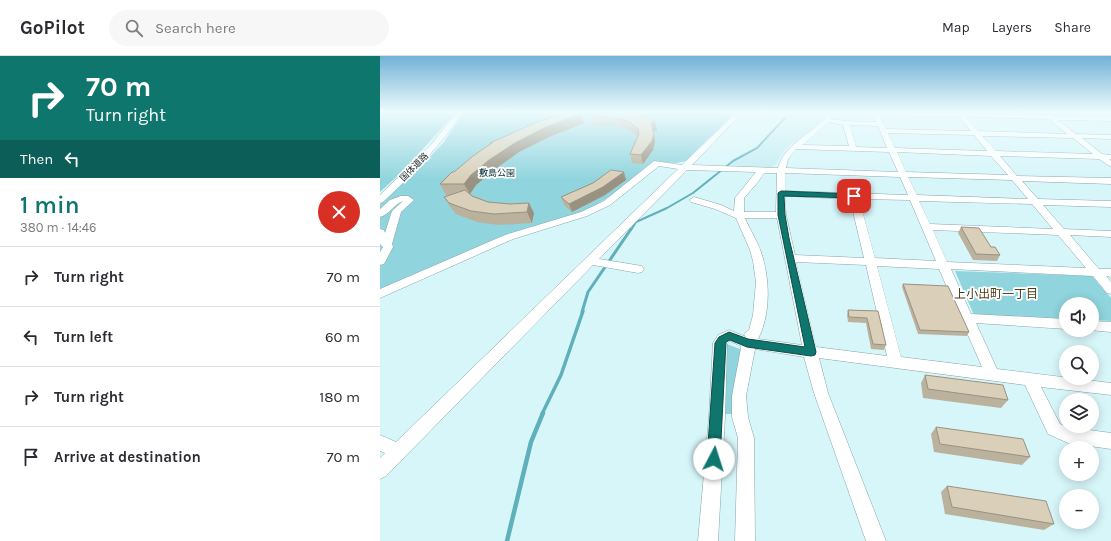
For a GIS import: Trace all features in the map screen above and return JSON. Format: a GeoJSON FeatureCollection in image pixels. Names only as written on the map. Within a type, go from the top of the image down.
{"type":"FeatureCollection","features":[{"type":"Feature","properties":{"kind":"street","name":"国体道路"},"geometry":{"type":"LineString","coordinates":[[380,200],[413,170],[445,135]]}},
{"type":"Feature","properties":{"kind":"street"},"geometry":{"type":"LineString","coordinates":[[380,470],[591,262],[682,167],[716,135]]}},
{"type":"Feature","properties":{"kind":"street"},"geometry":{"type":"LineString","coordinates":[[808,135],[794,147],[784,159],[781,171],[781,215],[815,374],[822,398],[876,541]]}},
{"type":"Feature","properties":{"kind":"street"},"geometry":{"type":"LineString","coordinates":[[849,135],[853,150]]}},
{"type":"Feature","properties":{"kind":"street"},"geometry":{"type":"LineString","coordinates":[[885,135],[928,227],[992,374]]}},
{"type":"Feature","properties":{"kind":"street"},"geometry":{"type":"LineString","coordinates":[[978,135],[1111,290]]}},
{"type":"Feature","properties":{"kind":"street"},"geometry":{"type":"LineString","coordinates":[[1008,135],[1111,137]]}},
{"type":"Feature","properties":{"kind":"street"},"geometry":{"type":"LineString","coordinates":[[1075,136],[1111,165]]}},
{"type":"Feature","properties":{"kind":"street"},"geometry":{"type":"LineString","coordinates":[[794,147],[853,150],[1111,156]]}},
{"type":"Feature","properties":{"kind":"street"},"geometry":{"type":"LineString","coordinates":[[380,294],[509,237],[584,214],[607,203],[657,163],[682,167],[781,171],[1111,180]]}},
{"type":"Feature","properties":{"kind":"street"},"geometry":{"type":"LineString","coordinates":[[745,541],[746,438],[740,417],[739,396],[749,339],[753,336],[760,318],[762,271],[755,250],[739,215],[738,200],[740,195],[755,181],[760,172]]}},
{"type":"Feature","properties":{"kind":"street"},"geometry":{"type":"LineString","coordinates":[[781,193],[1111,204]]}},
{"type":"Feature","properties":{"kind":"street"},"geometry":{"type":"LineString","coordinates":[[854,196],[895,362]]}},
{"type":"Feature","properties":{"kind":"street"},"geometry":{"type":"LineString","coordinates":[[380,214],[398,199],[404,198],[409,200],[397,211],[387,244],[388,247],[380,262]]}},
{"type":"Feature","properties":{"kind":"street"},"geometry":{"type":"LineString","coordinates":[[694,200],[739,215],[781,215]]}},
{"type":"Feature","properties":{"kind":"street"},"geometry":{"type":"LineString","coordinates":[[928,227],[1111,234]]}},
{"type":"Feature","properties":{"kind":"street"},"geometry":{"type":"LineString","coordinates":[[380,232],[382,241],[387,244]]}},
{"type":"Feature","properties":{"kind":"street"},"geometry":{"type":"LineString","coordinates":[[791,258],[1111,273]]}},
{"type":"Feature","properties":{"kind":"street"},"geometry":{"type":"LineString","coordinates":[[591,262],[638,269]]}},
{"type":"Feature","properties":{"kind":"street"},"geometry":{"type":"LineString","coordinates":[[968,318],[1059,324]]}},
{"type":"Feature","properties":{"kind":"street"},"geometry":{"type":"LineString","coordinates":[[1099,326],[1111,327]]}},
{"type":"Feature","properties":{"kind":"street"},"geometry":{"type":"LineString","coordinates":[[708,541],[717,417],[720,343],[729,335],[811,352],[1111,390]]}},
{"type":"Feature","properties":{"kind":"street"},"geometry":{"type":"LineString","coordinates":[[1030,380],[1054,429],[1068,435],[1111,441]]}},
{"type":"Feature","properties":{"kind":"street"},"geometry":{"type":"LineString","coordinates":[[380,443],[398,451]]}},
{"type":"Feature","properties":{"kind":"shaded area"},"geometry":{"type":"Polygon","coordinates":[[[771,135],[806,135],[786,148],[775,165],[768,168],[729,166],[735,161],[757,150],[771,135]]]}},
{"type":"Feature","properties":{"kind":"green space"},"geometry":{"type":"Polygon","coordinates":[[[380,135],[436,135],[405,169],[380,192],[380,135]]]}},
{"type":"Feature","properties":{"kind":"green space","name":"敷島公園"},"geometry":{"type":"Polygon","coordinates":[[[449,135],[712,135],[686,161],[676,163],[653,162],[619,191],[584,212],[495,239],[380,292],[380,204],[444,142],[449,135]]]}},
{"type":"Feature","properties":{"kind":"green space"},"geometry":{"type":"Polygon","coordinates":[[[955,271],[1092,276],[1111,298],[1111,321],[1099,320],[1099,297],[1059,297],[1059,319],[974,315],[955,271]]]}},
{"type":"Feature","properties":{"kind":"green space"},"geometry":{"type":"Polygon","coordinates":[[[724,343],[745,351],[736,414],[721,414],[724,343]]]}},
{"type":"Feature","properties":{"kind":"building"},"geometry":{"type":"Polygon","coordinates":[[[509,135],[531,135],[489,160],[471,175],[464,184],[440,184],[452,172],[492,143],[490,143],[509,135]]]}},
{"type":"Feature","properties":{"kind":"building"},"geometry":{"type":"Polygon","coordinates":[[[639,135],[654,135],[652,141],[641,155],[630,154],[639,135]]]}},
{"type":"Feature","properties":{"kind":"building"},"geometry":{"type":"Polygon","coordinates":[[[611,170],[624,172],[603,187],[569,204],[561,197],[593,183],[611,170]]]}},
{"type":"Feature","properties":{"kind":"building"},"geometry":{"type":"Polygon","coordinates":[[[465,190],[472,196],[488,202],[510,204],[529,203],[527,212],[494,214],[471,211],[449,203],[444,197],[465,190]]]}},
{"type":"Feature","properties":{"kind":"building"},"geometry":{"type":"Polygon","coordinates":[[[961,227],[979,228],[991,247],[995,247],[1000,255],[976,254],[961,227]]]}},
{"type":"Feature","properties":{"kind":"building"},"geometry":{"type":"Polygon","coordinates":[[[903,284],[948,286],[969,332],[920,330],[903,284]]]}},
{"type":"Feature","properties":{"kind":"building"},"geometry":{"type":"Polygon","coordinates":[[[848,310],[878,311],[886,345],[873,344],[867,318],[849,317],[848,310]]]}},
{"type":"Feature","properties":{"kind":"building"},"geometry":{"type":"Polygon","coordinates":[[[925,375],[1003,385],[1008,400],[928,389],[925,375]]]}},
{"type":"Feature","properties":{"kind":"building"},"geometry":{"type":"Polygon","coordinates":[[[936,427],[1023,439],[1030,457],[940,444],[936,427]]]}},
{"type":"Feature","properties":{"kind":"building"},"geometry":{"type":"Polygon","coordinates":[[[947,486],[1046,501],[1054,524],[952,507],[947,486]]]}},
{"type":"Feature","properties":{"kind":"waterway"},"geometry":{"type":"LineString","coordinates":[[631,230],[636,222],[667,208],[693,193],[733,161],[757,148],[769,135]]}},
{"type":"Feature","properties":{"kind":"waterway"},"geometry":{"type":"LineString","coordinates":[[582,312],[588,292],[631,229]]}},
{"type":"Feature","properties":{"kind":"waterway"},"geometry":{"type":"LineString","coordinates":[[542,414],[561,375],[583,311]]}},
{"type":"Feature","properties":{"kind":"waterway"},"geometry":{"type":"LineString","coordinates":[[507,541],[531,442],[543,413]]}},
{"type":"Feature","properties":{"kind":"district","name":"上小出町一丁目"},"geometry":{"type":"Point","coordinates":[996,294]}},
{"type":"Feature","properties":{"kind":"route"},"geometry":{"type":"LineString","coordinates":[[714,459],[720,343],[723,339],[729,335],[747,343],[811,352],[791,258],[785,238],[781,215],[781,193],[854,196]]}}]}
